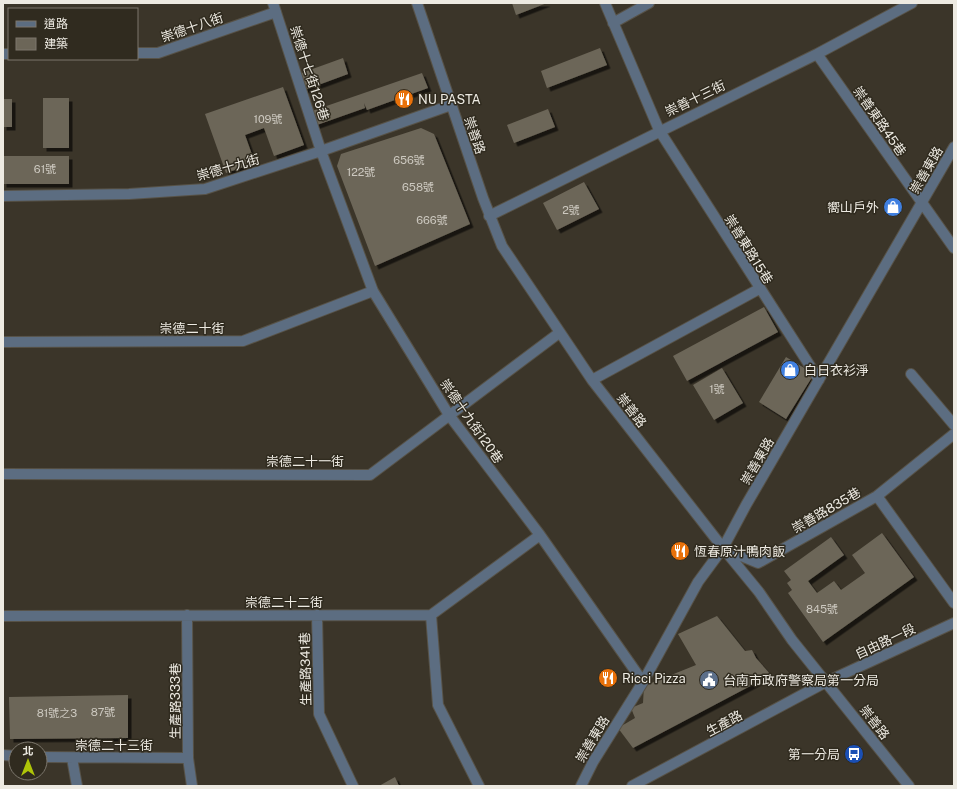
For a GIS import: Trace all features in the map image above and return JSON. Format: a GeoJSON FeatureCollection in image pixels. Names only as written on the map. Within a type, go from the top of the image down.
{"type":"FeatureCollection","features":[{"type":"Feature","properties":{"kind":"street","name":"崇善路"},"geometry":{"type":"LineString","coordinates":[[417,3],[489,216],[502,246],[592,380],[759,592],[792,640],[909,786]]}},
{"type":"Feature","properties":{"kind":"street","name":"崇善東路15巷"},"geometry":{"type":"LineString","coordinates":[[605,3],[659,130],[759,289],[819,380]]}},
{"type":"Feature","properties":{"kind":"street"},"geometry":{"type":"LineString","coordinates":[[613,23],[649,3]]}},
{"type":"Feature","properties":{"kind":"street","name":"崇善十三街"},"geometry":{"type":"LineString","coordinates":[[489,216],[659,130],[817,54],[912,3]]}},
{"type":"Feature","properties":{"kind":"street","name":"崇德十八街"},"geometry":{"type":"LineString","coordinates":[[138,53],[158,53],[275,7]]}},
{"type":"Feature","properties":{"kind":"street","name":"崇德十七街126巷"},"geometry":{"type":"LineString","coordinates":[[275,7],[321,151]]}},
{"type":"Feature","properties":{"kind":"street","name":"崇善東路45巷"},"geometry":{"type":"LineString","coordinates":[[817,54],[954,248]]}},
{"type":"Feature","properties":{"kind":"street","name":"崇德十九街"},"geometry":{"type":"LineString","coordinates":[[3,196],[129,194],[205,189],[321,151],[451,105]]}},
{"type":"Feature","properties":{"kind":"street","name":"崇善東路"},"geometry":{"type":"LineString","coordinates":[[581,786],[593,762],[643,682],[698,582],[723,548],[954,147]]}},
{"type":"Feature","properties":{"kind":"street","name":"崇德十九街120巷"},"geometry":{"type":"LineString","coordinates":[[321,151],[373,291],[449,415],[540,535],[643,682]]}},
{"type":"Feature","properties":{"kind":"street"},"geometry":{"type":"LineString","coordinates":[[592,380],[759,289]]}},
{"type":"Feature","properties":{"kind":"street","name":"崇德二十街"},"geometry":{"type":"LineString","coordinates":[[3,342],[243,341],[373,291]]}},
{"type":"Feature","properties":{"kind":"street","name":"崇德二十一街"},"geometry":{"type":"LineString","coordinates":[[3,474],[370,474],[559,333]]}},
{"type":"Feature","properties":{"kind":"street"},"geometry":{"type":"LineString","coordinates":[[911,374],[954,425]]}},
{"type":"Feature","properties":{"kind":"street","name":"崇善路835巷"},"geometry":{"type":"LineString","coordinates":[[723,548],[758,563],[877,496],[954,434]]}},
{"type":"Feature","properties":{"kind":"street","name":"崇善路835巷"},"geometry":{"type":"LineString","coordinates":[[877,496],[954,603]]}},
{"type":"Feature","properties":{"kind":"street"},"geometry":{"type":"LineString","coordinates":[[479,786],[438,705],[431,615],[540,535]]}},
{"type":"Feature","properties":{"kind":"street","name":"生產路341巷"},"geometry":{"type":"LineString","coordinates":[[317,615],[319,714],[353,786]]}},
{"type":"Feature","properties":{"kind":"street","name":"崇德二十二街"},"geometry":{"type":"LineString","coordinates":[[3,616],[431,615]]}},
{"type":"Feature","properties":{"kind":"street","name":"生產路333巷"},"geometry":{"type":"LineString","coordinates":[[187,616],[188,758],[192,786]]}},
{"type":"Feature","properties":{"kind":"street","name":"自由路一段"},"geometry":{"type":"LineString","coordinates":[[826,682],[954,622]]}},
{"type":"Feature","properties":{"kind":"street","name":"生產路"},"geometry":{"type":"LineString","coordinates":[[632,786],[826,682]]}},
{"type":"Feature","properties":{"kind":"street","name":"崇德二十三街"},"geometry":{"type":"LineString","coordinates":[[48,757],[188,758]]}},
{"type":"Feature","properties":{"kind":"street"},"geometry":{"type":"LineString","coordinates":[[72,758],[77,786]]}},
{"type":"Feature","properties":{"kind":"building"},"geometry":{"type":"Polygon","coordinates":[[[512,3],[547,3],[516,15],[512,3]]]}},
{"type":"Feature","properties":{"kind":"building"},"geometry":{"type":"Polygon","coordinates":[[[600,48],[607,65],[547,88],[541,71],[600,48]]]}},
{"type":"Feature","properties":{"kind":"building"},"geometry":{"type":"Polygon","coordinates":[[[343,58],[348,74],[302,91],[296,75],[343,58]]]}},
{"type":"Feature","properties":{"kind":"building"},"geometry":{"type":"Polygon","coordinates":[[[422,73],[428,88],[367,110],[364,103],[365,108],[314,126],[309,112],[422,73]]]}},
{"type":"Feature","properties":{"kind":"building"},"geometry":{"type":"Polygon","coordinates":[[[283,87],[304,145],[274,156],[264,128],[245,135],[255,163],[226,173],[205,114],[283,87]]]}},
{"type":"Feature","properties":{"kind":"building"},"geometry":{"type":"Polygon","coordinates":[[[43,98],[69,98],[69,148],[43,148],[43,98]]]}},
{"type":"Feature","properties":{"kind":"building"},"geometry":{"type":"Polygon","coordinates":[[[3,99],[12,99],[12,127],[3,127],[3,99]]]}},
{"type":"Feature","properties":{"kind":"building"},"geometry":{"type":"Polygon","coordinates":[[[548,109],[555,127],[514,143],[507,125],[548,109]]]}},
{"type":"Feature","properties":{"kind":"building"},"geometry":{"type":"Polygon","coordinates":[[[421,128],[434,134],[470,224],[375,266],[337,166],[341,154],[421,128]]]}},
{"type":"Feature","properties":{"kind":"building"},"geometry":{"type":"Polygon","coordinates":[[[3,156],[69,156],[69,184],[3,184],[3,156]]]}},
{"type":"Feature","properties":{"kind":"building"},"geometry":{"type":"Polygon","coordinates":[[[584,182],[599,209],[557,230],[543,203],[584,182]]]}},
{"type":"Feature","properties":{"kind":"building"},"geometry":{"type":"Polygon","coordinates":[[[764,307],[778,332],[687,381],[673,356],[764,307]]]}},
{"type":"Feature","properties":{"kind":"building"},"geometry":{"type":"Polygon","coordinates":[[[786,357],[814,374],[786,419],[759,402],[786,357]]]}},
{"type":"Feature","properties":{"kind":"building"},"geometry":{"type":"Polygon","coordinates":[[[722,368],[743,403],[714,420],[693,385],[722,368]]]}},
{"type":"Feature","properties":{"kind":"building"},"geometry":{"type":"Polygon","coordinates":[[[882,533],[914,577],[823,642],[788,593],[792,590],[787,583],[791,580],[784,571],[831,537],[844,555],[808,581],[817,593],[834,581],[841,590],[865,573],[852,555],[882,533]]]}},
{"type":"Feature","properties":{"kind":"building","name":"台南市政府警察局第一分局"},"geometry":{"type":"Polygon","coordinates":[[[717,616],[745,651],[752,650],[756,658],[771,675],[633,748],[618,728],[635,718],[631,708],[643,703],[644,686],[696,665],[678,634],[717,616]]]}},
{"type":"Feature","properties":{"kind":"building"},"geometry":{"type":"Polygon","coordinates":[[[128,695],[128,738],[10,739],[9,697],[128,695]]]}},
{"type":"Feature","properties":{"kind":"building"},"geometry":{"type":"Polygon","coordinates":[[[395,777],[399,786],[379,786],[395,777]]]}},
{"type":"Feature","properties":{"kind":"place","name":"NU PASTA"},"geometry":{"type":"Point","coordinates":[404,99]}},
{"type":"Feature","properties":{"kind":"place","name":"嚮山戶外"},"geometry":{"type":"Point","coordinates":[893,207]}},
{"type":"Feature","properties":{"kind":"place","name":"白日衣衫淨"},"geometry":{"type":"Point","coordinates":[790,370]}},
{"type":"Feature","properties":{"kind":"place","name":"恆春原汁鴨肉飯"},"geometry":{"type":"Point","coordinates":[680,551]}},
{"type":"Feature","properties":{"kind":"place","name":"Ricci Pizza"},"geometry":{"type":"Point","coordinates":[608,678]}},
{"type":"Feature","properties":{"kind":"place","name":"台南市政府警察局第一分局"},"geometry":{"type":"Point","coordinates":[709,680]}},
{"type":"Feature","properties":{"kind":"place","name":"第一分局"},"geometry":{"type":"Point","coordinates":[854,754]}}]}
